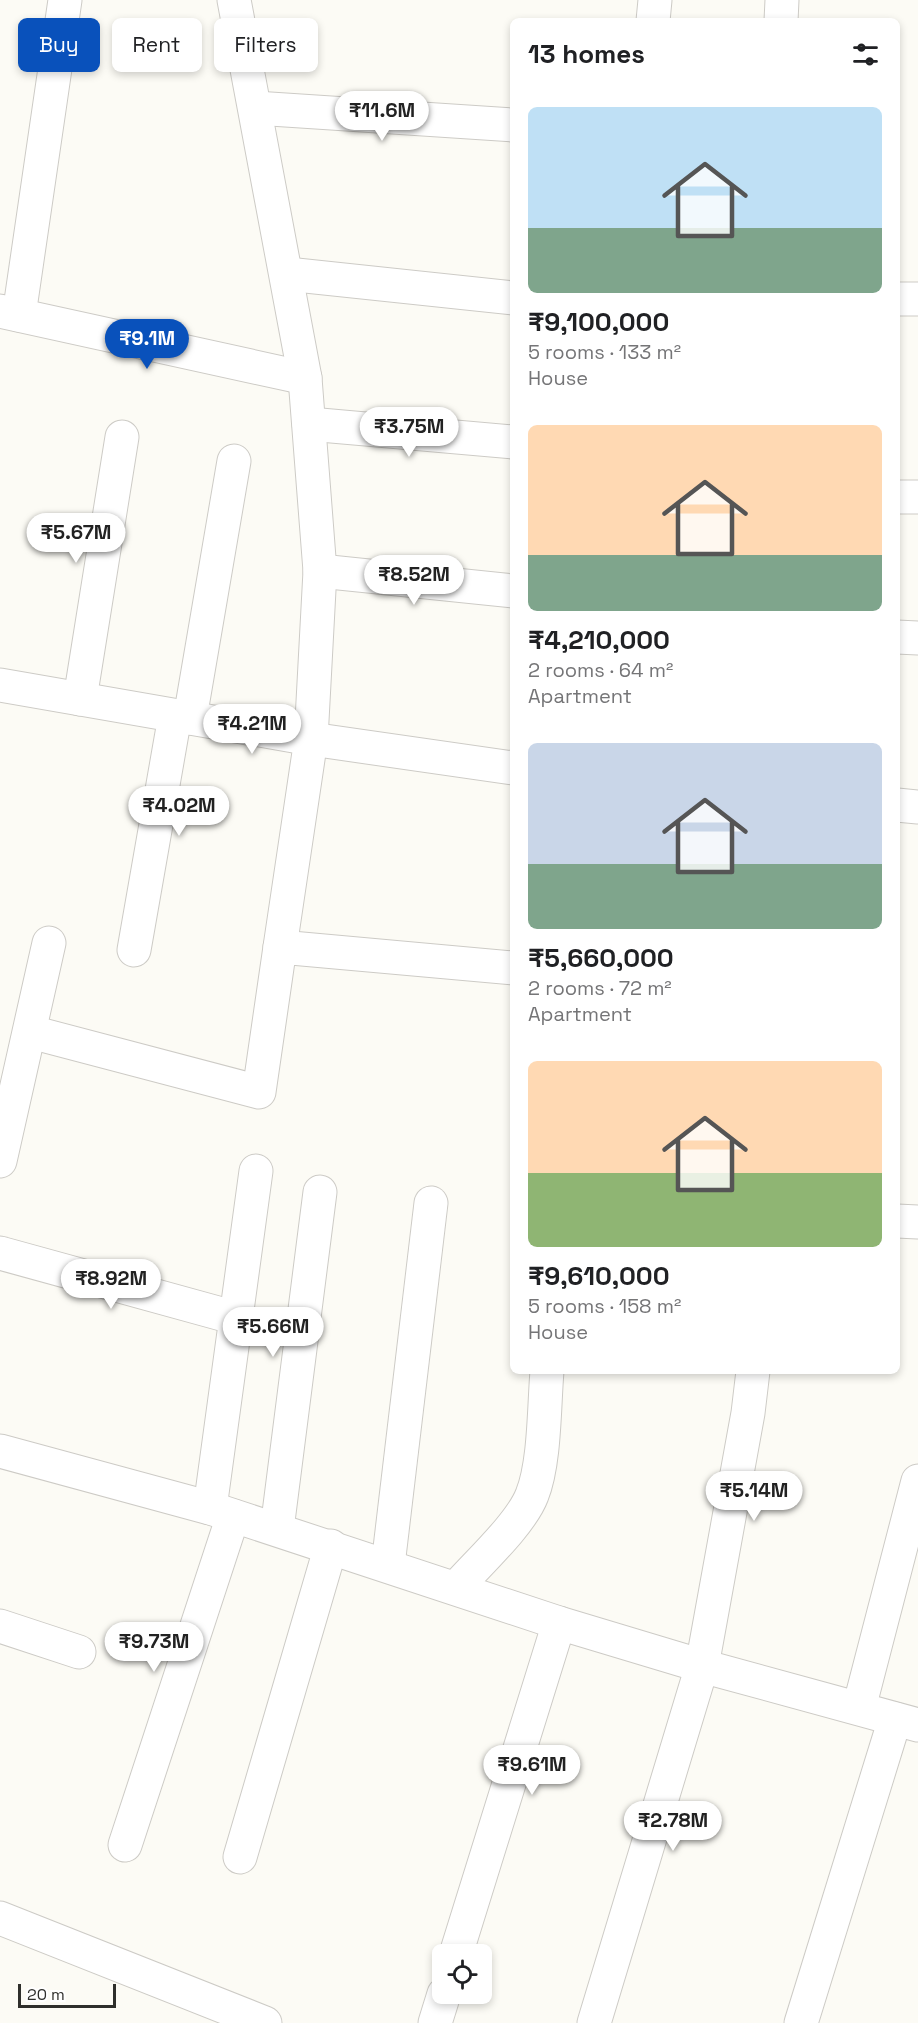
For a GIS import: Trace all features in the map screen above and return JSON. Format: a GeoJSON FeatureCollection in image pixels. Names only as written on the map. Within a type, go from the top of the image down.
{"type":"FeatureCollection","features":[{"type":"Feature","properties":{"kind":"street"},"geometry":{"type":"LineString","coordinates":[[65,0],[10,313],[305,378]]}},
{"type":"Feature","properties":{"kind":"street"},"geometry":{"type":"LineString","coordinates":[[31,1032],[260,1092],[311,739],[320,571],[305,378],[234,0]]}},
{"type":"Feature","properties":{"kind":"street"},"geometry":{"type":"LineString","coordinates":[[653,18],[655,0]]}},
{"type":"Feature","properties":{"kind":"street"},"geometry":{"type":"LineString","coordinates":[[781,18],[782,0]]}},
{"type":"Feature","properties":{"kind":"street"},"geometry":{"type":"LineString","coordinates":[[255,108],[510,125]]}},
{"type":"Feature","properties":{"kind":"street"},"geometry":{"type":"LineString","coordinates":[[287,274],[510,298]]}},
{"type":"Feature","properties":{"kind":"street"},"geometry":{"type":"LineString","coordinates":[[900,299],[918,299]]}},
{"type":"Feature","properties":{"kind":"street"},"geometry":{"type":"LineString","coordinates":[[309,424],[510,442]]}},
{"type":"Feature","properties":{"kind":"street"},"geometry":{"type":"LineString","coordinates":[[80,699],[122,437]]}},
{"type":"Feature","properties":{"kind":"street"},"geometry":{"type":"LineString","coordinates":[[134,950],[234,461]]}},
{"type":"Feature","properties":{"kind":"street"},"geometry":{"type":"LineString","coordinates":[[900,497],[918,497]]}},
{"type":"Feature","properties":{"kind":"street"},"geometry":{"type":"LineString","coordinates":[[320,571],[510,591]]}},
{"type":"Feature","properties":{"kind":"street"},"geometry":{"type":"LineString","coordinates":[[900,637],[918,638]]}},
{"type":"Feature","properties":{"kind":"street"},"geometry":{"type":"LineString","coordinates":[[0,685],[311,739],[510,768]]}},
{"type":"Feature","properties":{"kind":"street"},"geometry":{"type":"LineString","coordinates":[[900,805],[918,807]]}},
{"type":"Feature","properties":{"kind":"street"},"geometry":{"type":"LineString","coordinates":[[0,1161],[50,943]]}},
{"type":"Feature","properties":{"kind":"street"},"geometry":{"type":"LineString","coordinates":[[280,947],[510,968]]}},
{"type":"Feature","properties":{"kind":"street"},"geometry":{"type":"LineString","coordinates":[[124,1845],[221,1512],[236,1318],[256,1171]]}},
{"type":"Feature","properties":{"kind":"street"},"geometry":{"type":"LineString","coordinates":[[277,1529],[320,1192]]}},
{"type":"Feature","properties":{"kind":"street"},"geometry":{"type":"LineString","coordinates":[[388,1565],[431,1203]]}},
{"type":"Feature","properties":{"kind":"street"},"geometry":{"type":"LineString","coordinates":[[900,1221],[918,1222]]}},
{"type":"Feature","properties":{"kind":"street"},"geometry":{"type":"LineString","coordinates":[[0,1253],[236,1318]]}},
{"type":"Feature","properties":{"kind":"street"},"geometry":{"type":"LineString","coordinates":[[456,1588],[524,1512],[532,1496],[537,1477],[547,1374]]}},
{"type":"Feature","properties":{"kind":"street"},"geometry":{"type":"LineString","coordinates":[[594,2023],[702,1666],[748,1413],[753,1374]]}},
{"type":"Feature","properties":{"kind":"street"},"geometry":{"type":"LineString","coordinates":[[0,1451],[221,1512],[331,1546],[559,1623],[702,1666],[906,1722],[801,2023]]}},
{"type":"Feature","properties":{"kind":"street"},"geometry":{"type":"LineString","coordinates":[[859,1708],[918,1480]]}},
{"type":"Feature","properties":{"kind":"street"},"geometry":{"type":"LineString","coordinates":[[240,1857],[331,1546]]}},
{"type":"Feature","properties":{"kind":"street"},"geometry":{"type":"LineString","coordinates":[[459,1944],[559,1623]]}},
{"type":"Feature","properties":{"kind":"street"},"geometry":{"type":"LineString","coordinates":[[0,1626],[79,1652]]}},
{"type":"Feature","properties":{"kind":"street"},"geometry":{"type":"LineString","coordinates":[[0,1918],[207,2013],[265,2023]]}},
{"type":"Feature","properties":{"kind":"street"},"geometry":{"type":"LineString","coordinates":[[435,2023],[441,2004]]}}]}
